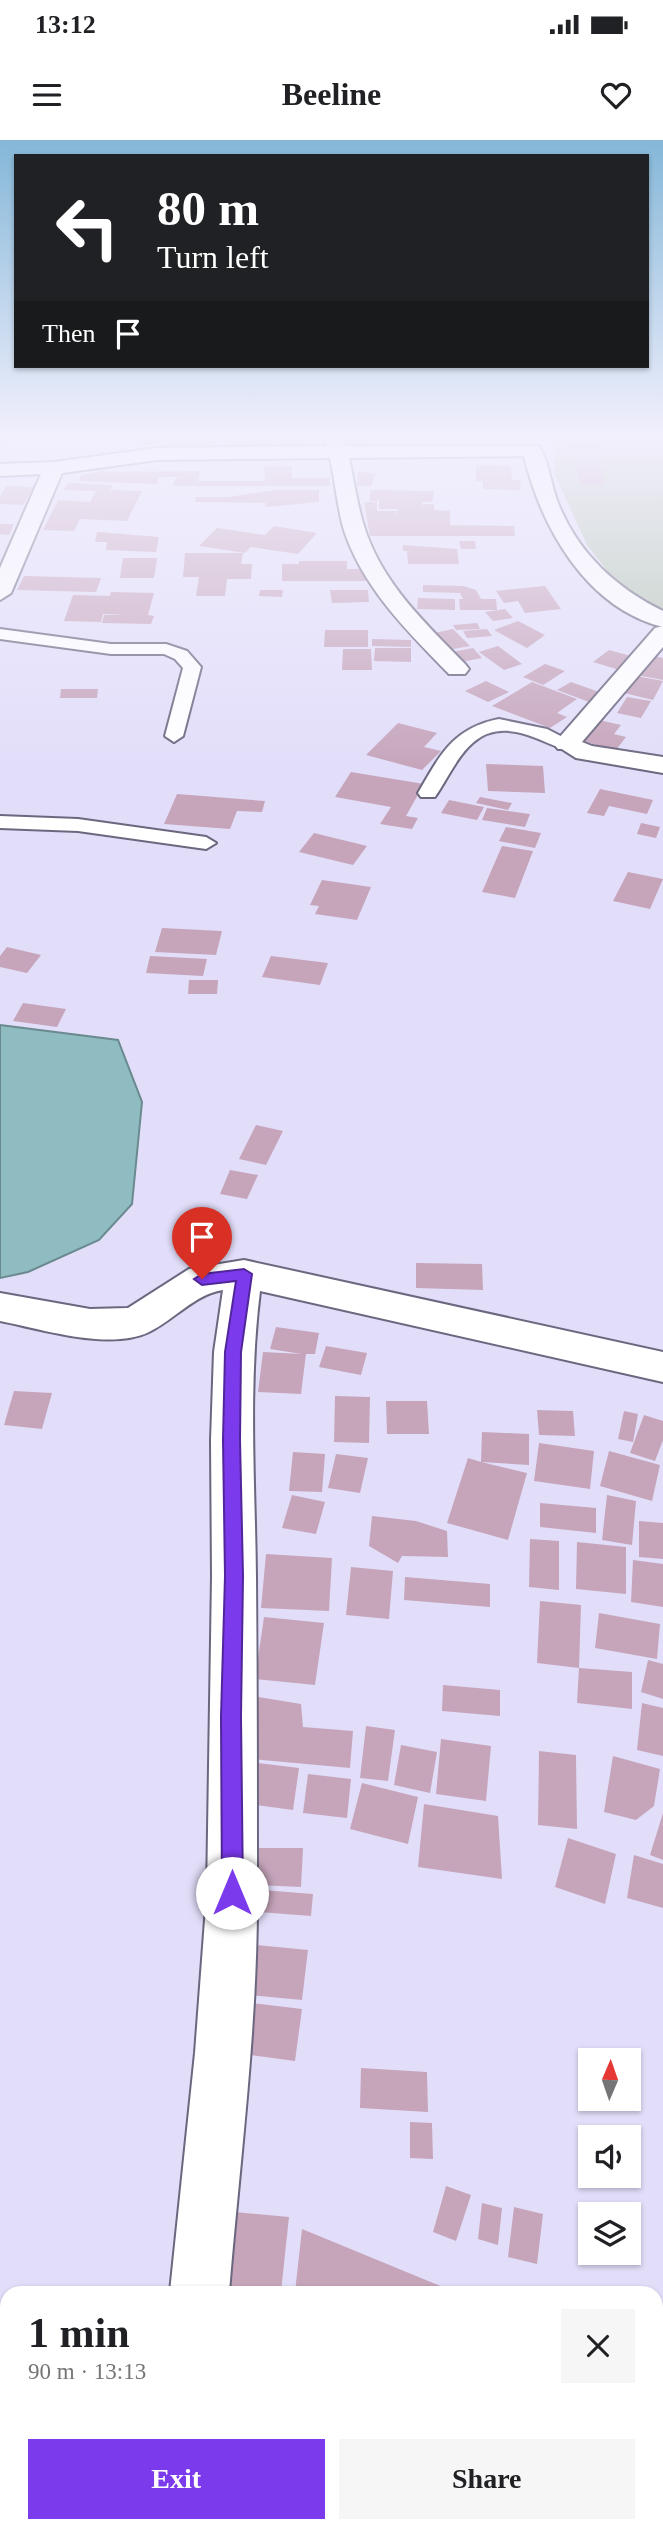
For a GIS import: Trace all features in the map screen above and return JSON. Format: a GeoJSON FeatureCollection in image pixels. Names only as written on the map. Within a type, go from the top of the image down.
{"type":"FeatureCollection","features":[{"type":"Feature","properties":{"kind":"street"},"geometry":{"type":"LineString","coordinates":[[0,593],[20,546]]}},
{"type":"Feature","properties":{"kind":"street"},"geometry":{"type":"LineString","coordinates":[[362,546],[372,570],[397,607],[457,669]]}},
{"type":"Feature","properties":{"kind":"street"},"geometry":{"type":"LineString","coordinates":[[570,546],[583,564],[614,592],[663,620]]}},
{"type":"Feature","properties":{"kind":"street"},"geometry":{"type":"LineString","coordinates":[[663,633],[567,744],[586,753],[663,765]]}},
{"type":"Feature","properties":{"kind":"street"},"geometry":{"type":"LineString","coordinates":[[200,2286],[222,2053],[232,1893],[233,1352],[223,1277]]}},
{"type":"Feature","properties":{"kind":"street"},"geometry":{"type":"LineString","coordinates":[[0,1307],[90,1324],[135,1322],[223,1277],[663,1367]]}},
{"type":"Feature","properties":{"kind":"lane"},"geometry":{"type":"LineString","coordinates":[[0,634],[111,649],[166,649],[181,655],[192,667],[174,736]]}},
{"type":"Feature","properties":{"kind":"lane"},"geometry":{"type":"LineString","coordinates":[[428,793],[464,736],[479,726],[523,728],[567,744]]}},
{"type":"Feature","properties":{"kind":"lane"},"geometry":{"type":"LineString","coordinates":[[0,822],[78,825],[206,844]]}},
{"type":"Feature","properties":{"kind":"shaded area"},"geometry":{"type":"Polygon","coordinates":[[[587,546],[663,546],[663,612],[644,607],[615,581],[587,546]]]}},
{"type":"Feature","properties":{"kind":"shaded area"},"geometry":{"type":"Polygon","coordinates":[[[0,1025],[118,1040],[142,1102],[132,1204],[99,1240],[28,1272],[0,1278],[0,1025]]]}},
{"type":"Feature","properties":{"kind":"building"},"geometry":{"type":"Polygon","coordinates":[[[107,546],[157,546],[156,552],[106,550],[107,546]]]}},
{"type":"Feature","properties":{"kind":"building"},"geometry":{"type":"Polygon","coordinates":[[[199,546],[306,546],[298,554],[251,547],[245,553],[199,546]]]}},
{"type":"Feature","properties":{"kind":"building"},"geometry":{"type":"Polygon","coordinates":[[[403,546],[457,549],[459,564],[408,564],[407,551],[403,551],[403,546]]]}},
{"type":"Feature","properties":{"kind":"building"},"geometry":{"type":"Polygon","coordinates":[[[460,546],[476,546],[476,549],[461,549],[460,546]]]}},
{"type":"Feature","properties":{"kind":"building"},"geometry":{"type":"Polygon","coordinates":[[[185,553],[243,553],[241,564],[252,564],[251,579],[227,579],[225,596],[196,596],[199,577],[183,577],[185,553]]]}},
{"type":"Feature","properties":{"kind":"building"},"geometry":{"type":"Polygon","coordinates":[[[123,558],[157,558],[154,578],[120,578],[123,558]]]}},
{"type":"Feature","properties":{"kind":"building"},"geometry":{"type":"Polygon","coordinates":[[[299,561],[347,561],[347,569],[365,569],[366,581],[282,581],[282,564],[299,564],[299,561]]]}},
{"type":"Feature","properties":{"kind":"building"},"geometry":{"type":"Polygon","coordinates":[[[24,576],[101,578],[96,592],[17,590],[24,576]]]}},
{"type":"Feature","properties":{"kind":"building"},"geometry":{"type":"Polygon","coordinates":[[[423,585],[463,586],[476,590],[481,599],[496,599],[497,610],[460,610],[459,599],[463,599],[460,593],[423,592],[423,585]]]}},
{"type":"Feature","properties":{"kind":"building"},"geometry":{"type":"Polygon","coordinates":[[[545,586],[561,609],[525,613],[518,601],[504,603],[496,591],[545,586]]]}},
{"type":"Feature","properties":{"kind":"building"},"geometry":{"type":"Polygon","coordinates":[[[260,590],[283,590],[282,597],[259,596],[260,590]]]}},
{"type":"Feature","properties":{"kind":"building"},"geometry":{"type":"Polygon","coordinates":[[[330,590],[368,590],[369,602],[332,603],[330,590]]]}},
{"type":"Feature","properties":{"kind":"building"},"geometry":{"type":"Polygon","coordinates":[[[111,592],[154,593],[148,615],[154,616],[151,624],[102,623],[104,615],[127,614],[103,614],[101,622],[64,621],[73,595],[110,596],[111,592]]]}},
{"type":"Feature","properties":{"kind":"building"},"geometry":{"type":"Polygon","coordinates":[[[418,598],[455,599],[455,610],[417,609],[418,598]]]}},
{"type":"Feature","properties":{"kind":"building"},"geometry":{"type":"Polygon","coordinates":[[[505,609],[513,618],[493,621],[485,612],[505,609]]]}},
{"type":"Feature","properties":{"kind":"building"},"geometry":{"type":"Polygon","coordinates":[[[518,621],[545,635],[527,648],[494,630],[518,621]]]}},
{"type":"Feature","properties":{"kind":"building"},"geometry":{"type":"Polygon","coordinates":[[[477,623],[480,629],[456,630],[453,625],[477,623]]]}},
{"type":"Feature","properties":{"kind":"building"},"geometry":{"type":"Polygon","coordinates":[[[453,629],[470,646],[448,650],[430,634],[453,629]]]}},
{"type":"Feature","properties":{"kind":"building"},"geometry":{"type":"Polygon","coordinates":[[[487,629],[492,636],[467,638],[463,631],[487,629]]]}},
{"type":"Feature","properties":{"kind":"building"},"geometry":{"type":"Polygon","coordinates":[[[325,630],[368,630],[368,647],[324,647],[325,630]]]}},
{"type":"Feature","properties":{"kind":"building"},"geometry":{"type":"Polygon","coordinates":[[[372,639],[411,640],[411,647],[372,646],[372,639]]]}},
{"type":"Feature","properties":{"kind":"building"},"geometry":{"type":"Polygon","coordinates":[[[498,646],[522,664],[504,670],[479,652],[498,646]]]}},
{"type":"Feature","properties":{"kind":"building"},"geometry":{"type":"Polygon","coordinates":[[[375,648],[411,648],[411,662],[374,661],[375,648]]]}},
{"type":"Feature","properties":{"kind":"building"},"geometry":{"type":"Polygon","coordinates":[[[473,648],[482,658],[461,662],[452,652],[473,648]]]}},
{"type":"Feature","properties":{"kind":"building"},"geometry":{"type":"Polygon","coordinates":[[[343,649],[371,649],[372,670],[342,670],[343,649]]]}},
{"type":"Feature","properties":{"kind":"building"},"geometry":{"type":"Polygon","coordinates":[[[609,650],[638,658],[623,671],[593,662],[609,650]]]}},
{"type":"Feature","properties":{"kind":"building"},"geometry":{"type":"Polygon","coordinates":[[[650,655],[663,658],[663,680],[637,675],[650,655]]]}},
{"type":"Feature","properties":{"kind":"building"},"geometry":{"type":"Polygon","coordinates":[[[545,664],[565,671],[543,685],[523,677],[545,664]]]}},
{"type":"Feature","properties":{"kind":"building"},"geometry":{"type":"Polygon","coordinates":[[[636,676],[663,681],[653,700],[624,693],[636,676]]]}},
{"type":"Feature","properties":{"kind":"building"},"geometry":{"type":"Polygon","coordinates":[[[486,681],[509,692],[488,702],[465,691],[486,681]]]}},
{"type":"Feature","properties":{"kind":"building"},"geometry":{"type":"Polygon","coordinates":[[[532,682],[577,699],[557,713],[567,717],[550,728],[492,706],[532,682]]]}},
{"type":"Feature","properties":{"kind":"building"},"geometry":{"type":"Polygon","coordinates":[[[571,682],[602,693],[589,702],[557,690],[571,682]]]}},
{"type":"Feature","properties":{"kind":"building"},"geometry":{"type":"Polygon","coordinates":[[[61,689],[98,689],[97,698],[60,698],[61,689]]]}},
{"type":"Feature","properties":{"kind":"building"},"geometry":{"type":"Polygon","coordinates":[[[627,697],[651,701],[641,718],[617,713],[627,697]]]}},
{"type":"Feature","properties":{"kind":"building"},"geometry":{"type":"Polygon","coordinates":[[[599,720],[621,725],[614,734],[626,737],[616,750],[582,741],[599,720]]]}},
{"type":"Feature","properties":{"kind":"building"},"geometry":{"type":"Polygon","coordinates":[[[398,723],[437,733],[424,747],[441,751],[422,770],[366,755],[398,723]]]}},
{"type":"Feature","properties":{"kind":"building"},"geometry":{"type":"Polygon","coordinates":[[[486,764],[543,766],[545,793],[488,791],[486,764]]]}},
{"type":"Feature","properties":{"kind":"building"},"geometry":{"type":"Polygon","coordinates":[[[351,772],[424,784],[406,816],[418,818],[412,829],[380,824],[391,807],[335,797],[351,772]]]}},
{"type":"Feature","properties":{"kind":"building"},"geometry":{"type":"Polygon","coordinates":[[[600,789],[653,800],[647,814],[609,806],[604,816],[587,813],[600,789]]]}},
{"type":"Feature","properties":{"kind":"building"},"geometry":{"type":"Polygon","coordinates":[[[177,794],[265,801],[262,812],[237,811],[230,829],[164,824],[177,794]]]}},
{"type":"Feature","properties":{"kind":"building"},"geometry":{"type":"Polygon","coordinates":[[[480,797],[512,803],[508,810],[476,803],[480,797]]]}},
{"type":"Feature","properties":{"kind":"building"},"geometry":{"type":"Polygon","coordinates":[[[449,800],[484,807],[477,820],[441,813],[449,800]]]}},
{"type":"Feature","properties":{"kind":"building"},"geometry":{"type":"Polygon","coordinates":[[[487,808],[530,814],[525,827],[482,820],[487,808]]]}},
{"type":"Feature","properties":{"kind":"building"},"geometry":{"type":"Polygon","coordinates":[[[641,823],[660,827],[656,838],[637,834],[641,823]]]}},
{"type":"Feature","properties":{"kind":"building"},"geometry":{"type":"Polygon","coordinates":[[[506,827],[541,833],[535,848],[499,841],[506,827]]]}},
{"type":"Feature","properties":{"kind":"building"},"geometry":{"type":"Polygon","coordinates":[[[314,833],[367,846],[353,865],[299,852],[314,833]]]}},
{"type":"Feature","properties":{"kind":"building"},"geometry":{"type":"Polygon","coordinates":[[[502,846],[533,851],[515,898],[482,892],[502,846]]]}},
{"type":"Feature","properties":{"kind":"building"},"geometry":{"type":"Polygon","coordinates":[[[628,872],[663,879],[650,909],[613,901],[628,872]]]}},
{"type":"Feature","properties":{"kind":"building"},"geometry":{"type":"Polygon","coordinates":[[[322,880],[371,887],[357,920],[315,914],[319,906],[310,905],[322,880]]]}},
{"type":"Feature","properties":{"kind":"building"},"geometry":{"type":"Polygon","coordinates":[[[162,928],[222,931],[216,955],[155,952],[162,928]]]}},
{"type":"Feature","properties":{"kind":"building"},"geometry":{"type":"Polygon","coordinates":[[[7,947],[41,955],[27,973],[0,967],[0,956],[7,947]]]}},
{"type":"Feature","properties":{"kind":"building"},"geometry":{"type":"Polygon","coordinates":[[[150,956],[207,959],[203,976],[146,973],[150,956]]]}},
{"type":"Feature","properties":{"kind":"building"},"geometry":{"type":"Polygon","coordinates":[[[271,956],[328,963],[320,985],[262,977],[271,956]]]}},
{"type":"Feature","properties":{"kind":"building"},"geometry":{"type":"Polygon","coordinates":[[[189,980],[218,980],[217,994],[188,994],[189,980]]]}},
{"type":"Feature","properties":{"kind":"building"},"geometry":{"type":"Polygon","coordinates":[[[23,1003],[66,1009],[57,1027],[13,1021],[23,1003]]]}},
{"type":"Feature","properties":{"kind":"building"},"geometry":{"type":"Polygon","coordinates":[[[256,1125],[283,1131],[266,1165],[239,1159],[256,1125]]]}},
{"type":"Feature","properties":{"kind":"building"},"geometry":{"type":"Polygon","coordinates":[[[230,1170],[258,1175],[247,1199],[220,1194],[230,1170]]]}},
{"type":"Feature","properties":{"kind":"building"},"geometry":{"type":"Polygon","coordinates":[[[416,1263],[482,1264],[483,1290],[416,1288],[416,1263]]]}},
{"type":"Feature","properties":{"kind":"building"},"geometry":{"type":"Polygon","coordinates":[[[276,1327],[319,1333],[315,1354],[306,1354],[301,1394],[258,1392],[263,1352],[302,1354],[270,1349],[276,1327]]]}},
{"type":"Feature","properties":{"kind":"building"},"geometry":{"type":"Polygon","coordinates":[[[326,1346],[367,1353],[361,1375],[319,1367],[326,1346]]]}},
{"type":"Feature","properties":{"kind":"building"},"geometry":{"type":"Polygon","coordinates":[[[14,1391],[52,1393],[42,1429],[4,1425],[14,1391]]]}},
{"type":"Feature","properties":{"kind":"building"},"geometry":{"type":"Polygon","coordinates":[[[335,1396],[370,1397],[369,1443],[334,1442],[335,1396]]]}},
{"type":"Feature","properties":{"kind":"building"},"geometry":{"type":"Polygon","coordinates":[[[386,1401],[427,1401],[429,1434],[387,1434],[386,1401]]]}},
{"type":"Feature","properties":{"kind":"building"},"geometry":{"type":"Polygon","coordinates":[[[537,1410],[573,1411],[575,1436],[539,1435],[537,1410]]]}},
{"type":"Feature","properties":{"kind":"building"},"geometry":{"type":"Polygon","coordinates":[[[624,1411],[638,1414],[633,1442],[618,1439],[624,1411]]]}},
{"type":"Feature","properties":{"kind":"building"},"geometry":{"type":"Polygon","coordinates":[[[644,1415],[663,1421],[663,1440],[655,1461],[630,1453],[644,1415]]]}},
{"type":"Feature","properties":{"kind":"building"},"geometry":{"type":"Polygon","coordinates":[[[482,1432],[529,1434],[529,1465],[481,1462],[482,1432]]]}},
{"type":"Feature","properties":{"kind":"building"},"geometry":{"type":"Polygon","coordinates":[[[539,1443],[594,1451],[590,1489],[534,1481],[539,1443]]]}},
{"type":"Feature","properties":{"kind":"building"},"geometry":{"type":"Polygon","coordinates":[[[609,1451],[660,1465],[652,1501],[600,1486],[609,1451]]]}},
{"type":"Feature","properties":{"kind":"building"},"geometry":{"type":"Polygon","coordinates":[[[293,1452],[325,1454],[322,1492],[289,1491],[293,1452]]]}},
{"type":"Feature","properties":{"kind":"building"},"geometry":{"type":"Polygon","coordinates":[[[336,1454],[368,1458],[360,1493],[328,1488],[336,1454]]]}},
{"type":"Feature","properties":{"kind":"building"},"geometry":{"type":"Polygon","coordinates":[[[468,1458],[527,1473],[508,1540],[447,1523],[468,1458]]]}},
{"type":"Feature","properties":{"kind":"building"},"geometry":{"type":"Polygon","coordinates":[[[292,1495],[325,1502],[316,1534],[282,1528],[292,1495]]]}},
{"type":"Feature","properties":{"kind":"building"},"geometry":{"type":"Polygon","coordinates":[[[607,1495],[636,1501],[632,1545],[602,1540],[607,1495]]]}},
{"type":"Feature","properties":{"kind":"building"},"geometry":{"type":"Polygon","coordinates":[[[540,1503],[596,1508],[596,1533],[540,1527],[540,1503]]]}},
{"type":"Feature","properties":{"kind":"building"},"geometry":{"type":"Polygon","coordinates":[[[372,1516],[416,1521],[447,1531],[448,1557],[402,1556],[398,1563],[369,1546],[372,1516]]]}},
{"type":"Feature","properties":{"kind":"building"},"geometry":{"type":"Polygon","coordinates":[[[639,1521],[663,1523],[663,1559],[639,1557],[639,1521]]]}},
{"type":"Feature","properties":{"kind":"building"},"geometry":{"type":"Polygon","coordinates":[[[530,1539],[559,1541],[559,1590],[529,1587],[530,1539]]]}},
{"type":"Feature","properties":{"kind":"building"},"geometry":{"type":"Polygon","coordinates":[[[577,1542],[626,1547],[626,1594],[576,1589],[577,1542]]]}},
{"type":"Feature","properties":{"kind":"building"},"geometry":{"type":"Polygon","coordinates":[[[266,1554],[332,1558],[329,1611],[261,1608],[266,1554]]]}},
{"type":"Feature","properties":{"kind":"building"},"geometry":{"type":"Polygon","coordinates":[[[633,1560],[663,1564],[663,1607],[631,1602],[633,1560]]]}},
{"type":"Feature","properties":{"kind":"building"},"geometry":{"type":"Polygon","coordinates":[[[351,1567],[393,1571],[389,1619],[346,1615],[351,1567]]]}},
{"type":"Feature","properties":{"kind":"building"},"geometry":{"type":"Polygon","coordinates":[[[405,1577],[490,1584],[490,1607],[404,1600],[405,1577]]]}},
{"type":"Feature","properties":{"kind":"building"},"geometry":{"type":"Polygon","coordinates":[[[540,1601],[581,1605],[579,1668],[537,1663],[540,1601]]]}},
{"type":"Feature","properties":{"kind":"building"},"geometry":{"type":"Polygon","coordinates":[[[599,1613],[660,1624],[657,1659],[595,1648],[599,1613]]]}},
{"type":"Feature","properties":{"kind":"building"},"geometry":{"type":"Polygon","coordinates":[[[264,1617],[324,1623],[315,1685],[255,1679],[264,1617]]]}},
{"type":"Feature","properties":{"kind":"building"},"geometry":{"type":"Polygon","coordinates":[[[648,1660],[663,1664],[663,1699],[641,1692],[648,1660]]]}},
{"type":"Feature","properties":{"kind":"building"},"geometry":{"type":"Polygon","coordinates":[[[579,1668],[632,1672],[632,1709],[577,1703],[579,1668]]]}},
{"type":"Feature","properties":{"kind":"building"},"geometry":{"type":"Polygon","coordinates":[[[443,1685],[500,1690],[500,1716],[442,1711],[443,1685]]]}},
{"type":"Feature","properties":{"kind":"building"},"geometry":{"type":"Polygon","coordinates":[[[252,1696],[301,1704],[303,1727],[353,1731],[350,1768],[240,1758],[252,1696]]]}},
{"type":"Feature","properties":{"kind":"building"},"geometry":{"type":"Polygon","coordinates":[[[642,1703],[663,1708],[663,1756],[637,1750],[642,1703]]]}},
{"type":"Feature","properties":{"kind":"building"},"geometry":{"type":"Polygon","coordinates":[[[366,1726],[395,1730],[388,1781],[360,1778],[366,1726]]]}},
{"type":"Feature","properties":{"kind":"building"},"geometry":{"type":"Polygon","coordinates":[[[441,1739],[491,1746],[486,1801],[436,1794],[441,1739]]]}},
{"type":"Feature","properties":{"kind":"building"},"geometry":{"type":"Polygon","coordinates":[[[401,1745],[437,1752],[430,1793],[394,1785],[401,1745]]]}},
{"type":"Feature","properties":{"kind":"building"},"geometry":{"type":"Polygon","coordinates":[[[539,1751],[576,1755],[577,1829],[538,1825],[539,1751]]]}},
{"type":"Feature","properties":{"kind":"building"},"geometry":{"type":"Polygon","coordinates":[[[613,1756],[660,1769],[654,1806],[636,1820],[604,1812],[613,1756]]]}},
{"type":"Feature","properties":{"kind":"building"},"geometry":{"type":"Polygon","coordinates":[[[250,1762],[299,1768],[293,1810],[242,1803],[250,1762]]]}},
{"type":"Feature","properties":{"kind":"building"},"geometry":{"type":"Polygon","coordinates":[[[308,1774],[351,1779],[347,1818],[303,1813],[308,1774]]]}},
{"type":"Feature","properties":{"kind":"building"},"geometry":{"type":"Polygon","coordinates":[[[362,1783],[418,1797],[408,1844],[350,1829],[362,1783]]]}},
{"type":"Feature","properties":{"kind":"building"},"geometry":{"type":"Polygon","coordinates":[[[424,1804],[498,1816],[502,1879],[418,1867],[424,1804]]]}},
{"type":"Feature","properties":{"kind":"building"},"geometry":{"type":"Polygon","coordinates":[[[663,1813],[663,1860],[650,1855],[663,1813]]]}},
{"type":"Feature","properties":{"kind":"building"},"geometry":{"type":"Polygon","coordinates":[[[568,1838],[616,1854],[605,1904],[555,1887],[568,1838]]]}},
{"type":"Feature","properties":{"kind":"building"},"geometry":{"type":"Polygon","coordinates":[[[258,1848],[303,1848],[301,1887],[256,1885],[258,1848]]]}},
{"type":"Feature","properties":{"kind":"building"},"geometry":{"type":"Polygon","coordinates":[[[634,1855],[663,1864],[663,1908],[627,1898],[634,1855]]]}},
{"type":"Feature","properties":{"kind":"building"},"geometry":{"type":"Polygon","coordinates":[[[262,1890],[313,1894],[311,1916],[259,1912],[262,1890]]]}},
{"type":"Feature","properties":{"kind":"building"},"geometry":{"type":"Polygon","coordinates":[[[246,1944],[308,1950],[302,2000],[239,1994],[246,1944]]]}},
{"type":"Feature","properties":{"kind":"building"},"geometry":{"type":"Polygon","coordinates":[[[244,2002],[302,2009],[295,2061],[236,2053],[244,2002]]]}},
{"type":"Feature","properties":{"kind":"building"},"geometry":{"type":"Polygon","coordinates":[[[361,2068],[427,2072],[428,2112],[360,2108],[361,2068]]]}},
{"type":"Feature","properties":{"kind":"building"},"geometry":{"type":"Polygon","coordinates":[[[410,2122],[432,2123],[433,2159],[410,2158],[410,2122]]]}},
{"type":"Feature","properties":{"kind":"building"},"geometry":{"type":"Polygon","coordinates":[[[446,2186],[471,2195],[456,2241],[433,2232],[446,2186]]]}},
{"type":"Feature","properties":{"kind":"building"},"geometry":{"type":"Polygon","coordinates":[[[482,2203],[502,2208],[498,2245],[478,2239],[482,2203]]]}},
{"type":"Feature","properties":{"kind":"building"},"geometry":{"type":"Polygon","coordinates":[[[514,2207],[543,2214],[537,2264],[508,2257],[514,2207]]]}},
{"type":"Feature","properties":{"kind":"building"},"geometry":{"type":"Polygon","coordinates":[[[213,2210],[289,2217],[282,2286],[204,2286],[213,2210]]]}},
{"type":"Feature","properties":{"kind":"building"},"geometry":{"type":"Polygon","coordinates":[[[302,2229],[440,2286],[296,2286],[302,2229]]]}},
{"type":"Feature","properties":{"kind":"route"},"geometry":{"type":"LineString","coordinates":[[202,1279],[244,1274],[233,1352],[232,1893]]}}]}
